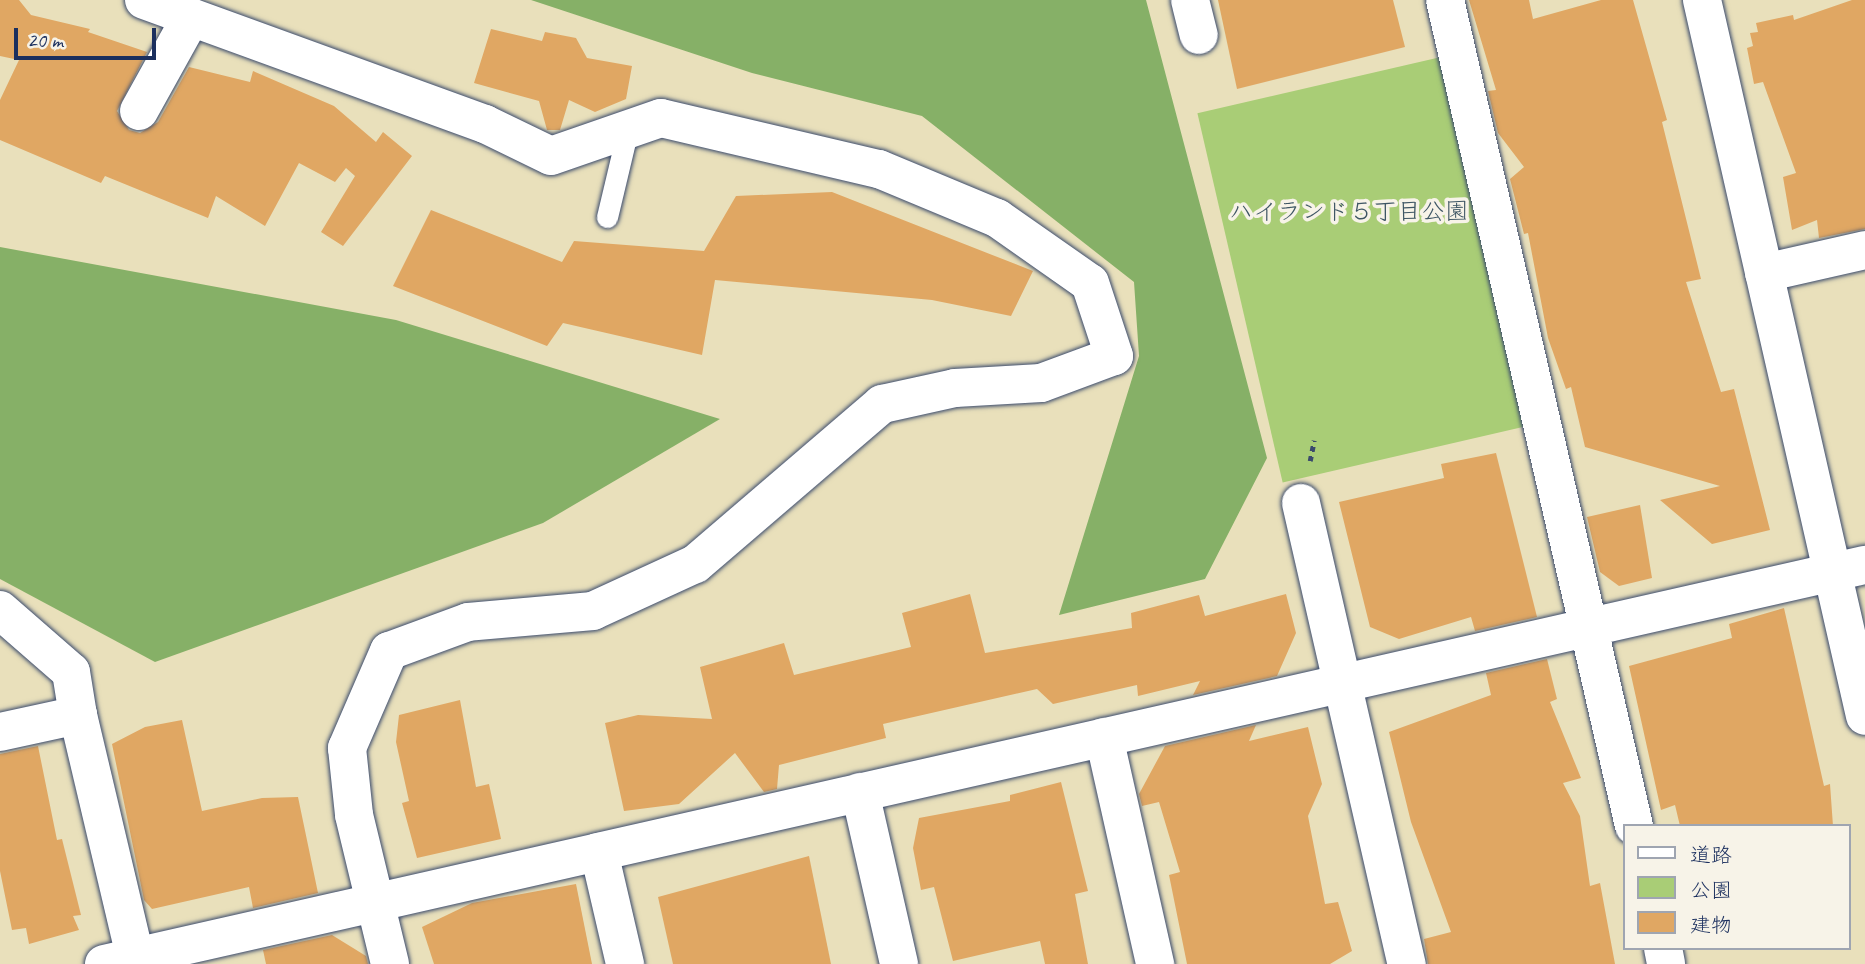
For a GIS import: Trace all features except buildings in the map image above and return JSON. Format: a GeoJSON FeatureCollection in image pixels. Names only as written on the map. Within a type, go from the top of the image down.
{"type":"FeatureCollection","features":[{"type":"Feature","properties":{"kind":"street"},"geometry":{"type":"LineString","coordinates":[[144,0],[485,124],[551,156],[661,118],[879,169],[997,218],[1090,283],[1114,356],[1041,383],[955,388],[882,404],[695,564],[593,611],[467,622],[389,651],[347,748],[354,815],[390,964]]}},
{"type":"Feature","properties":{"kind":"street"},"geometry":{"type":"LineString","coordinates":[[1445,0],[1634,824]]}},
{"type":"Feature","properties":{"kind":"street"},"geometry":{"type":"LineString","coordinates":[[1703,0],[1764,273],[1849,569],[1865,716]]}},
{"type":"Feature","properties":{"kind":"street"},"geometry":{"type":"LineString","coordinates":[[139,111],[191,17]]}},
{"type":"Feature","properties":{"kind":"street"},"geometry":{"type":"LineString","coordinates":[[1764,273],[1865,250]]}},
{"type":"Feature","properties":{"kind":"street"},"geometry":{"type":"LineString","coordinates":[[1301,503],[1407,964]]}},
{"type":"Feature","properties":{"kind":"street"},"geometry":{"type":"LineString","coordinates":[[0,610],[71,672],[126,962],[376,902],[1849,569]]}},
{"type":"Feature","properties":{"kind":"street"},"geometry":{"type":"LineString","coordinates":[[0,732],[78,715]]}},
{"type":"Feature","properties":{"kind":"street"},"geometry":{"type":"LineString","coordinates":[[1104,737],[1155,964]]}},
{"type":"Feature","properties":{"kind":"street"},"geometry":{"type":"LineString","coordinates":[[860,792],[900,964]]}},
{"type":"Feature","properties":{"kind":"street"},"geometry":{"type":"LineString","coordinates":[[599,852],[625,964]]}},
{"type":"Feature","properties":{"kind":"lane"},"geometry":{"type":"LineString","coordinates":[[607,216],[628,129]]}},
{"type":"Feature","properties":{"kind":"green space"},"geometry":{"type":"Polygon","coordinates":[[[531,0],[1146,0],[1267,458],[1205,579],[1059,615],[1139,356],[1134,282],[922,116],[752,73],[531,0]]]}},
{"type":"Feature","properties":{"kind":"green space","name":"ハイランド５丁目公園"},"geometry":{"type":"Polygon","coordinates":[[[1441,57],[1526,426],[1283,483],[1197,113],[1441,57]]]}},
{"type":"Feature","properties":{"kind":"green space"},"geometry":{"type":"Polygon","coordinates":[[[0,247],[396,320],[720,419],[543,523],[155,662],[0,579],[0,247]]]}}]}
